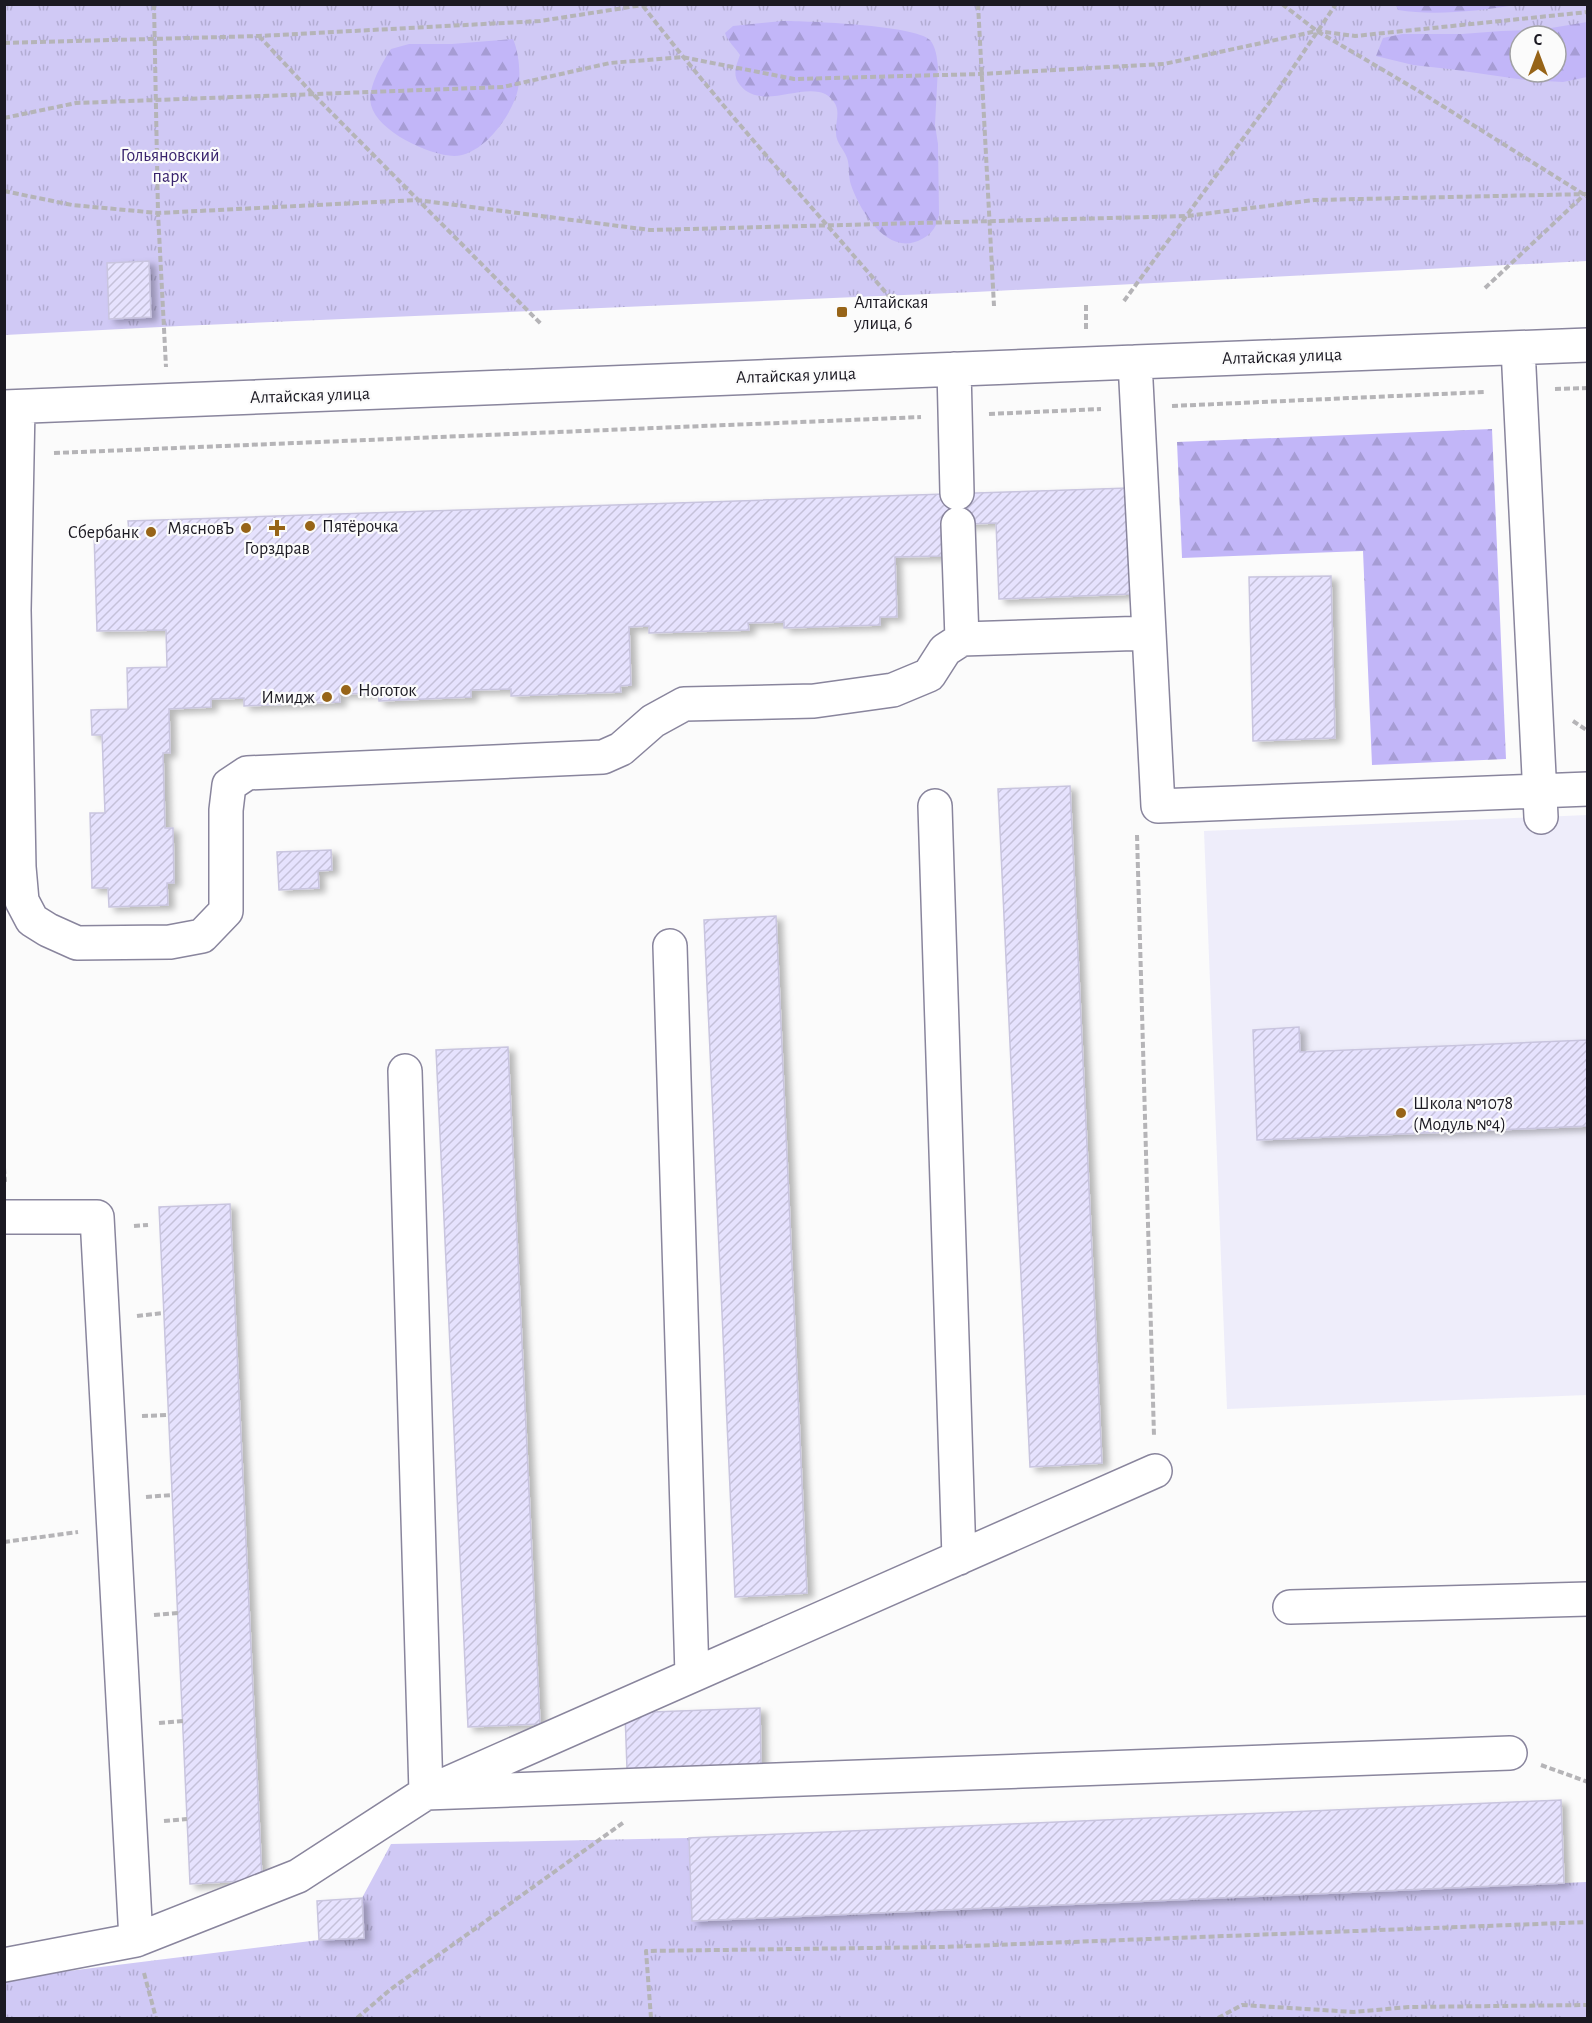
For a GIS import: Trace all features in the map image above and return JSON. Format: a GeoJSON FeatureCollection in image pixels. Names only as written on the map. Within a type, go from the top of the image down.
{"type":"FeatureCollection","features":[{"type":"Feature","properties":{"kind":"street","name":"Алтайская улица"},"geometry":{"type":"LineString","coordinates":[[11,407],[1587,345]]}},
{"type":"Feature","properties":{"kind":"street"},"geometry":{"type":"LineString","coordinates":[[1518,348],[1540,804]]}},
{"type":"Feature","properties":{"kind":"street"},"geometry":{"type":"LineString","coordinates":[[1135,362],[1158,806],[1540,804],[1587,789]]}},
{"type":"Feature","properties":{"kind":"street"},"geometry":{"type":"LineString","coordinates":[[954,369],[962,639]]}},
{"type":"Feature","properties":{"kind":"street"},"geometry":{"type":"LineString","coordinates":[[11,407],[18,455],[14,610],[19,867],[22,901],[32,920],[77,943],[170,942],[202,936],[208,931],[226,911],[226,810],[230,784],[247,773],[603,756],[621,749],[653,721],[684,704],[814,701],[893,690],[929,675],[945,650],[962,639],[1149,633]]}},
{"type":"Feature","properties":{"kind":"street"},"geometry":{"type":"LineString","coordinates":[[935,806],[959,1558]]}},
{"type":"Feature","properties":{"kind":"street"},"geometry":{"type":"LineString","coordinates":[[670,946],[692,1675]]}},
{"type":"Feature","properties":{"kind":"street"},"geometry":{"type":"LineString","coordinates":[[405,1071],[426,1793]]}},
{"type":"Feature","properties":{"kind":"street"},"geometry":{"type":"LineString","coordinates":[[4,1217],[97,1217],[136,1940]]}},
{"type":"Feature","properties":{"kind":"street"},"geometry":{"type":"LineString","coordinates":[[4,1965],[136,1940],[298,1876],[426,1793],[1155,1471]]}},
{"type":"Feature","properties":{"kind":"street"},"geometry":{"type":"LineString","coordinates":[[1290,1607],[1587,1599]]}},
{"type":"Feature","properties":{"kind":"street"},"geometry":{"type":"LineString","coordinates":[[426,1793],[1510,1753]]}},
{"type":"Feature","properties":{"kind":"path"},"geometry":{"type":"LineString","coordinates":[[154,4],[158,213],[165,341]]}},
{"type":"Feature","properties":{"kind":"path"},"geometry":{"type":"LineString","coordinates":[[4,43],[258,36],[540,21],[660,4]]}},
{"type":"Feature","properties":{"kind":"path"},"geometry":{"type":"LineString","coordinates":[[978,4],[994,306]]}},
{"type":"Feature","properties":{"kind":"path"},"geometry":{"type":"LineString","coordinates":[[1282,4],[1317,31],[1587,195]]}},
{"type":"Feature","properties":{"kind":"path"},"geometry":{"type":"LineString","coordinates":[[1124,301],[1272,99],[1336,4]]}},
{"type":"Feature","properties":{"kind":"path"},"geometry":{"type":"LineString","coordinates":[[643,5],[682,57],[900,309]]}},
{"type":"Feature","properties":{"kind":"path"},"geometry":{"type":"LineString","coordinates":[[4,118],[76,103],[503,87],[610,63],[682,57],[794,79],[981,74],[1164,64],[1317,31],[1355,36],[1587,12]]}},
{"type":"Feature","properties":{"kind":"path"},"geometry":{"type":"LineString","coordinates":[[258,36],[541,324]]}},
{"type":"Feature","properties":{"kind":"path"},"geometry":{"type":"LineString","coordinates":[[4,191],[72,205],[158,213],[417,200],[650,230],[1187,216],[1314,200],[1587,195]]}},
{"type":"Feature","properties":{"kind":"path"},"geometry":{"type":"LineString","coordinates":[[1485,288],[1587,195]]}},
{"type":"Feature","properties":{"kind":"path"},"geometry":{"type":"LineString","coordinates":[[18,455],[1587,388]]}},
{"type":"Feature","properties":{"kind":"path"},"geometry":{"type":"LineString","coordinates":[[1155,1471],[1136,807],[1158,806]]}},
{"type":"Feature","properties":{"kind":"path"},"geometry":{"type":"LineString","coordinates":[[4,1168],[4,1185]]}},
{"type":"Feature","properties":{"kind":"path"},"geometry":{"type":"LineString","coordinates":[[4,1542],[114,1527]]}},
{"type":"Feature","properties":{"kind":"path"},"geometry":{"type":"LineString","coordinates":[[1510,1753],[1587,1782]]}},
{"type":"Feature","properties":{"kind":"path"},"geometry":{"type":"LineString","coordinates":[[357,2019],[391,1989],[630,1818]]}},
{"type":"Feature","properties":{"kind":"path"},"geometry":{"type":"LineString","coordinates":[[651,2019],[646,1951],[942,1947],[1587,1922]]}},
{"type":"Feature","properties":{"kind":"path"},"geometry":{"type":"LineString","coordinates":[[136,1940],[156,2019]]}},
{"type":"Feature","properties":{"kind":"path"},"geometry":{"type":"LineString","coordinates":[[1218,2019],[1242,2005],[1354,2012],[1408,2007],[1587,2006]]}},
{"type":"Feature","properties":{"kind":"shaded area","name":"Школа №1078 (Модуль №4)"},"geometry":{"type":"Polygon","coordinates":[[[1587,815],[1587,1395],[1227,1409],[1204,831],[1587,815]]]}},
{"type":"Feature","properties":{"kind":"green space","name":"Гольяновcкий парк"},"geometry":{"type":"Polygon","coordinates":[[[4,5],[1587,5],[1587,261],[975,292],[5,335],[4,5]]]}},
{"type":"Feature","properties":{"kind":"green space"},"geometry":{"type":"Polygon","coordinates":[[[1396,5],[1515,5],[1441,13],[1398,10],[1396,5]]]}},
{"type":"Feature","properties":{"kind":"green space"},"geometry":{"type":"Polygon","coordinates":[[[782,21],[883,27],[920,35],[932,43],[938,67],[935,125],[938,144],[939,214],[934,229],[926,237],[910,243],[898,242],[887,237],[868,219],[855,196],[847,158],[836,137],[837,110],[830,97],[809,91],[778,96],[757,96],[740,85],[735,74],[740,55],[725,33],[733,26],[782,21]]]}},
{"type":"Feature","properties":{"kind":"green space"},"geometry":{"type":"Polygon","coordinates":[[[1587,22],[1587,77],[1568,81],[1568,25],[1587,22]]]}},
{"type":"Feature","properties":{"kind":"green space"},"geometry":{"type":"Polygon","coordinates":[[[1508,31],[1508,78],[1413,65],[1376,56],[1383,38],[1402,34],[1462,34],[1508,31]]]}},
{"type":"Feature","properties":{"kind":"green space"},"geometry":{"type":"Polygon","coordinates":[[[513,39],[519,70],[515,99],[495,132],[476,149],[454,156],[419,147],[394,133],[376,115],[371,105],[371,91],[376,76],[391,49],[409,44],[452,44],[513,39]]]}},
{"type":"Feature","properties":{"kind":"green space"},"geometry":{"type":"Polygon","coordinates":[[[1492,429],[1506,759],[1372,765],[1363,551],[1182,558],[1177,442],[1492,429]]]}},
{"type":"Feature","properties":{"kind":"green space"},"geometry":{"type":"Polygon","coordinates":[[[689,1838],[693,1921],[1587,1882],[1587,2018],[5,2018],[4,1979],[319,1940],[364,1938],[362,1898],[391,1844],[689,1838]]]}},
{"type":"Feature","properties":{"kind":"building"},"geometry":{"type":"Polygon","coordinates":[[[149,261],[151,317],[109,319],[107,263],[149,261]]]}},
{"type":"Feature","properties":{"kind":"building"},"geometry":{"type":"Polygon","coordinates":[[[1128,488],[1132,594],[999,599],[996,523],[941,525],[942,556],[895,557],[897,617],[880,617],[880,625],[784,628],[784,622],[748,623],[749,630],[649,633],[649,626],[629,627],[631,685],[620,686],[621,692],[511,696],[511,689],[471,690],[471,697],[379,701],[378,693],[339,694],[340,702],[244,706],[244,698],[211,699],[211,707],[169,709],[170,753],[163,753],[165,828],[173,828],[174,883],[167,883],[168,905],[109,907],[108,888],[92,888],[90,813],[105,813],[102,735],[92,735],[91,710],[128,709],[127,668],[167,667],[166,630],[97,631],[94,533],[129,532],[128,521],[1128,488]]]}},
{"type":"Feature","properties":{"kind":"building"},"geometry":{"type":"Polygon","coordinates":[[[1331,576],[1335,738],[1253,741],[1249,577],[1331,576]]]}},
{"type":"Feature","properties":{"kind":"building"},"geometry":{"type":"Polygon","coordinates":[[[1070,786],[1102,1463],[1030,1467],[998,789],[1070,786]]]}},
{"type":"Feature","properties":{"kind":"building"},"geometry":{"type":"Polygon","coordinates":[[[331,850],[332,870],[318,871],[319,888],[279,890],[277,852],[331,850]]]}},
{"type":"Feature","properties":{"kind":"building"},"geometry":{"type":"Polygon","coordinates":[[[776,916],[807,1593],[735,1597],[704,920],[776,916]]]}},
{"type":"Feature","properties":{"kind":"building"},"geometry":{"type":"Polygon","coordinates":[[[1299,1027],[1300,1052],[1588,1040],[1588,1126],[1257,1140],[1253,1030],[1299,1027]]]}},
{"type":"Feature","properties":{"kind":"building"},"geometry":{"type":"Polygon","coordinates":[[[508,1047],[540,1724],[468,1727],[436,1050],[508,1047]]]}},
{"type":"Feature","properties":{"kind":"building"},"geometry":{"type":"Polygon","coordinates":[[[230,1204],[262,1880],[190,1884],[159,1207],[230,1204]]]}},
{"type":"Feature","properties":{"kind":"building"},"geometry":{"type":"Polygon","coordinates":[[[760,1708],[761,1765],[627,1769],[625,1713],[760,1708]]]}},
{"type":"Feature","properties":{"kind":"building"},"geometry":{"type":"Polygon","coordinates":[[[1561,1800],[1564,1883],[692,1921],[689,1838],[1561,1800]]]}},
{"type":"Feature","properties":{"kind":"building"},"geometry":{"type":"Polygon","coordinates":[[[362,1898],[364,1938],[319,1940],[317,1901],[362,1898]]]}},
{"type":"Feature","properties":{"kind":"place","name":"Алтайская улица, 6"},"geometry":{"type":"Point","coordinates":[842,312]}},
{"type":"Feature","properties":{"kind":"place","name":"Пятёрочка"},"geometry":{"type":"Point","coordinates":[310,526]}},
{"type":"Feature","properties":{"kind":"place","name":"МясновЪ"},"geometry":{"type":"Point","coordinates":[246,528]}},
{"type":"Feature","properties":{"kind":"place","name":"Горздрав"},"geometry":{"type":"Point","coordinates":[277,528]}},
{"type":"Feature","properties":{"kind":"place","name":"Сбербанк"},"geometry":{"type":"Point","coordinates":[151,532]}},
{"type":"Feature","properties":{"kind":"place","name":"Ноготок"},"geometry":{"type":"Point","coordinates":[346,690]}},
{"type":"Feature","properties":{"kind":"place","name":"Имидж"},"geometry":{"type":"Point","coordinates":[327,697]}},
{"type":"Feature","properties":{"kind":"place","name":"Школа №1078 (Модуль №4)"},"geometry":{"type":"Point","coordinates":[1401,1113]}}]}
